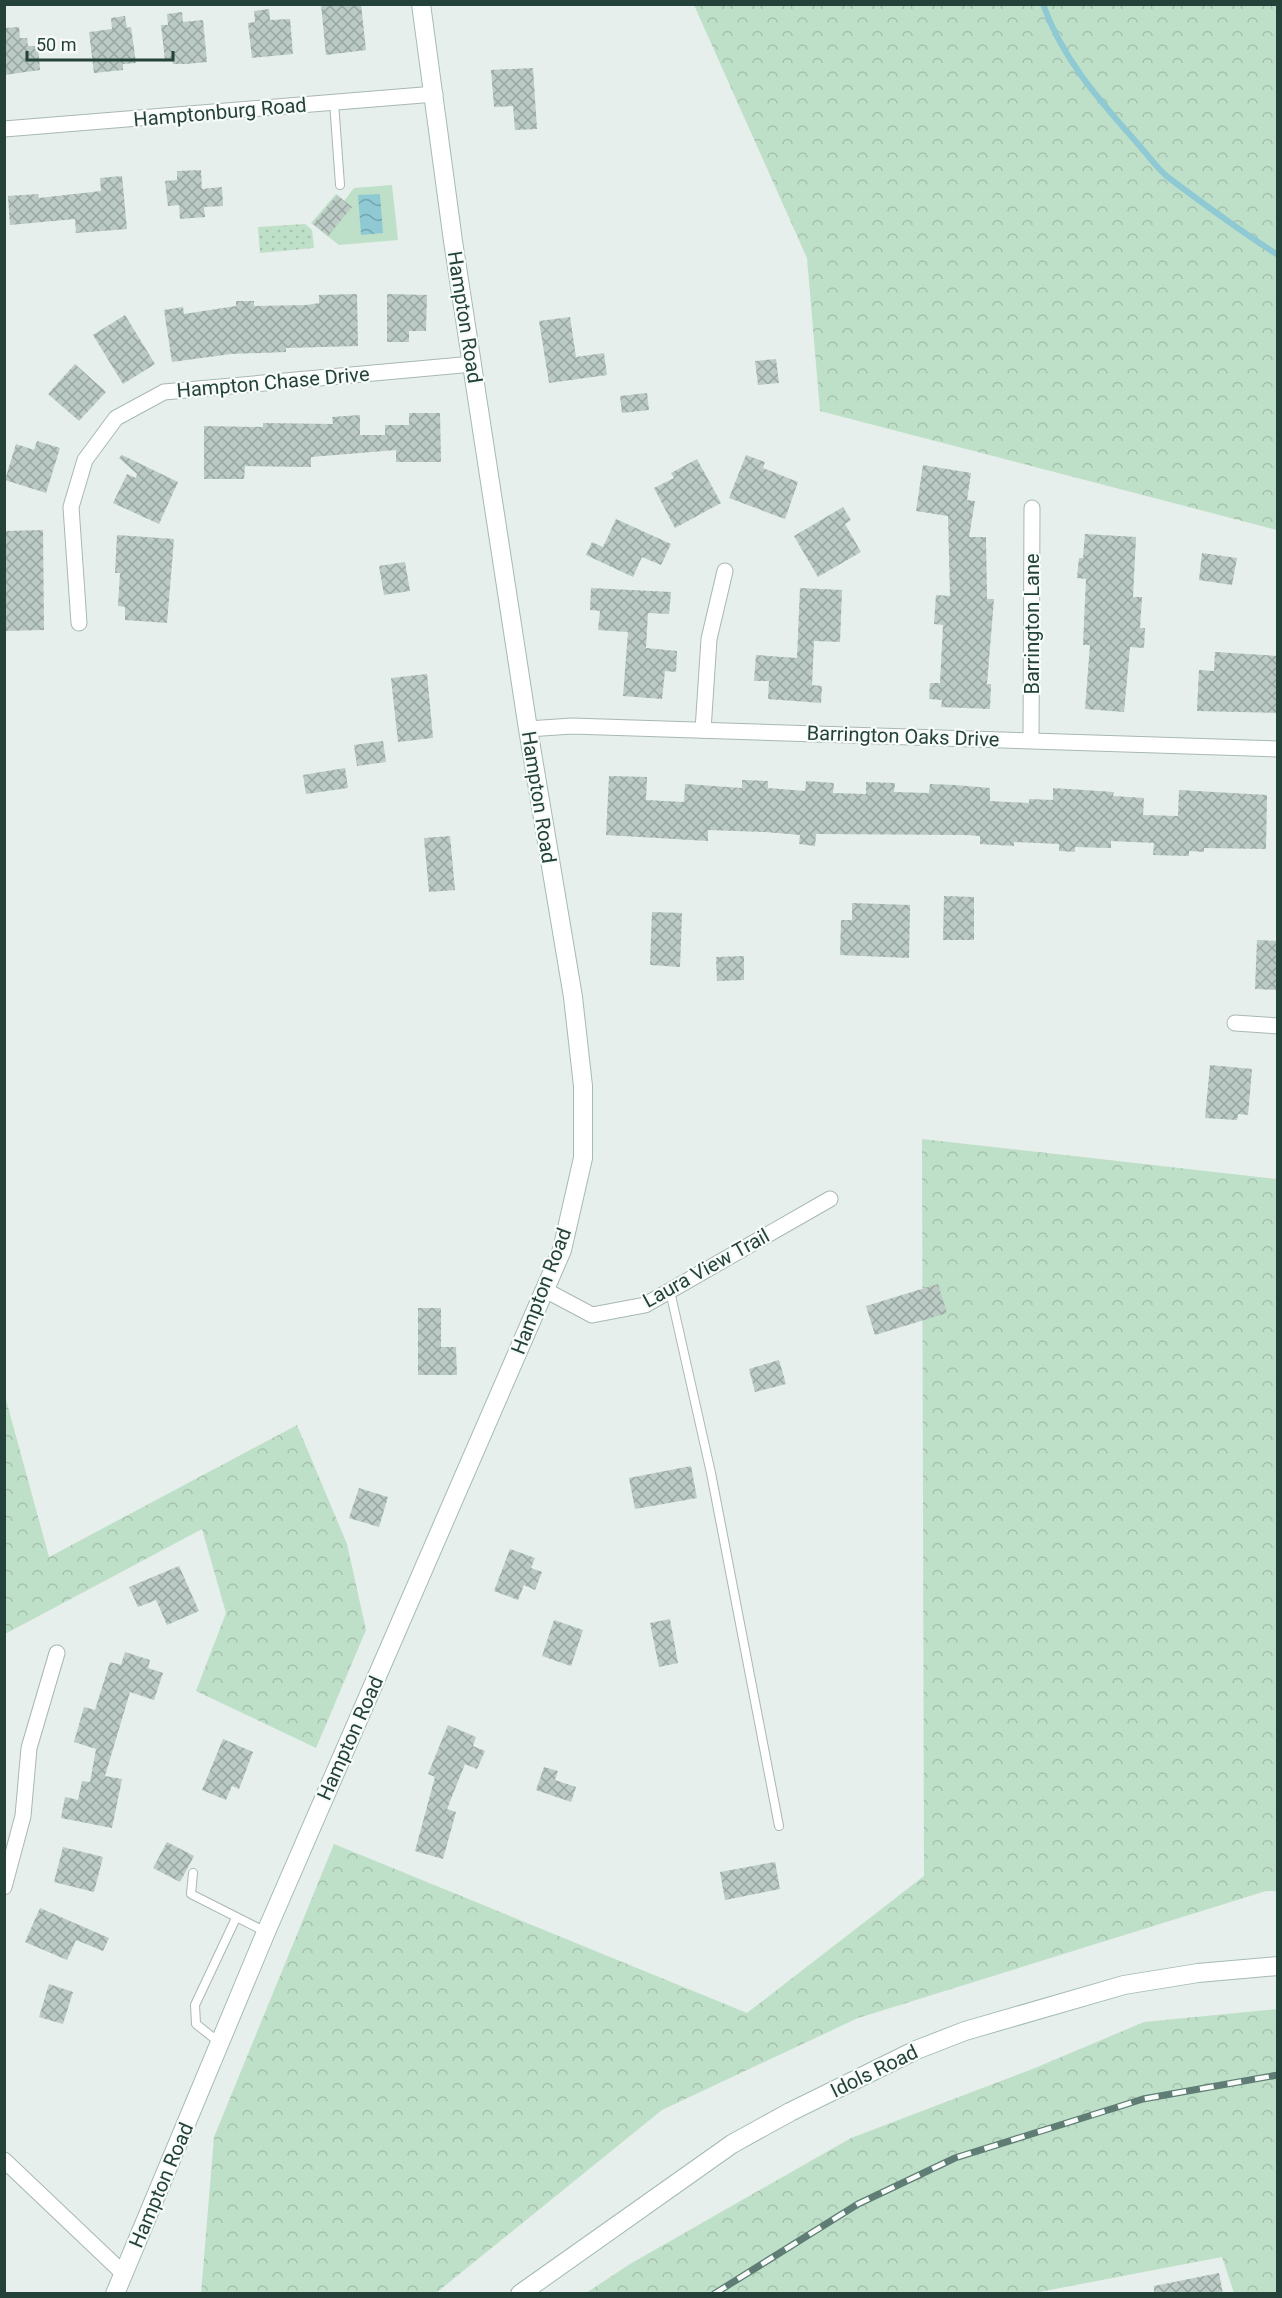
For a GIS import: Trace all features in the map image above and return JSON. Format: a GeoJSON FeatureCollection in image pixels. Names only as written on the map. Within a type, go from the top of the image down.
{"type":"FeatureCollection","features":[{"type":"Feature","properties":{"kind":"main road","name":"Hampton Road"},"geometry":{"type":"LineString","coordinates":[[115,2294],[266,1932],[562,1250],[583,1158],[583,1086],[573,997],[528,729],[453,241],[435,94],[421,4]]}},
{"type":"Feature","properties":{"kind":"main road","name":"Idols Road"},"geometry":{"type":"LineString","coordinates":[[520,2294],[732,2144],[789,2112],[916,2050],[965,2031],[1124,1985],[1198,1973],[1278,1966]]}},
{"type":"Feature","properties":{"kind":"street","name":"Hamptonburg Road"},"geometry":{"type":"LineString","coordinates":[[4,129],[435,94]]}},
{"type":"Feature","properties":{"kind":"street","name":"Hampton Chase Drive"},"geometry":{"type":"LineString","coordinates":[[80,623],[71,507],[85,460],[116,418],[164,392],[473,364]]}},
{"type":"Feature","properties":{"kind":"street","name":"Barrington Lane"},"geometry":{"type":"LineString","coordinates":[[1031,740],[1032,508]]}},
{"type":"Feature","properties":{"kind":"street"},"geometry":{"type":"LineString","coordinates":[[703,730],[709,639],[725,571]]}},
{"type":"Feature","properties":{"kind":"street","name":"Barrington Oaks Drive"},"geometry":{"type":"LineString","coordinates":[[528,729],[572,726],[1278,749]]}},
{"type":"Feature","properties":{"kind":"street"},"geometry":{"type":"LineString","coordinates":[[1235,1023],[1278,1026]]}},
{"type":"Feature","properties":{"kind":"street","name":"Laura View Trail"},"geometry":{"type":"LineString","coordinates":[[545,1290],[592,1315],[645,1305],[830,1199]]}},
{"type":"Feature","properties":{"kind":"street"},"geometry":{"type":"LineString","coordinates":[[4,1887],[23,1816],[29,1748],[57,1653]]}},
{"type":"Feature","properties":{"kind":"street"},"geometry":{"type":"LineString","coordinates":[[4,2160],[124,2274]]}},
{"type":"Feature","properties":{"kind":"lane"},"geometry":{"type":"LineString","coordinates":[[334,102],[340,184]]}},
{"type":"Feature","properties":{"kind":"lane"},"geometry":{"type":"LineString","coordinates":[[670,1291],[711,1473],[779,1826]]}},
{"type":"Feature","properties":{"kind":"lane"},"geometry":{"type":"LineString","coordinates":[[193,1873],[191,1894],[266,1932]]}},
{"type":"Feature","properties":{"kind":"lane"},"geometry":{"type":"LineString","coordinates":[[220,2043],[196,2024],[195,2005],[236,1918]]}},
{"type":"Feature","properties":{"kind":"green space"},"geometry":{"type":"Polygon","coordinates":[[[694,5],[1277,5],[1277,530],[820,411],[807,258],[694,5]]]}},
{"type":"Feature","properties":{"kind":"green space"},"geometry":{"type":"Polygon","coordinates":[[[392,185],[398,240],[339,245],[311,223],[336,194],[344,201],[354,188],[392,185]]]}},
{"type":"Feature","properties":{"kind":"green space"},"geometry":{"type":"Polygon","coordinates":[[[305,224],[312,230],[314,248],[260,253],[258,227],[305,224]]]}},
{"type":"Feature","properties":{"kind":"green space"},"geometry":{"type":"Polygon","coordinates":[[[922,1139],[1277,1179],[1277,1891],[1266,1891],[858,2018],[662,2110],[436,2293],[201,2294],[214,2137],[334,1844],[747,2013],[924,1876],[922,1139]]]}},
{"type":"Feature","properties":{"kind":"green space"},"geometry":{"type":"Polygon","coordinates":[[[5,1396],[49,1557],[297,1425],[347,1544],[366,1630],[316,1748],[196,1691],[226,1613],[202,1529],[5,1634],[5,1396]]]}},
{"type":"Feature","properties":{"kind":"green space"},"geometry":{"type":"Polygon","coordinates":[[[1277,2009],[1277,2293],[1234,2293],[1222,2257],[1034,2293],[586,2293],[630,2264],[851,2138],[1035,2068],[1144,2022],[1277,2009]]]}},
{"type":"Feature","properties":{"kind":"water"},"geometry":{"type":"Polygon","coordinates":[[[380,194],[383,233],[361,235],[358,195],[380,194]]]}},
{"type":"Feature","properties":{"kind":"building"},"geometry":{"type":"Polygon","coordinates":[[[321,4],[361,4],[366,50],[326,55],[321,4]]]}},
{"type":"Feature","properties":{"kind":"building"},"geometry":{"type":"Polygon","coordinates":[[[269,9],[270,20],[290,19],[293,54],[252,58],[248,23],[255,22],[254,11],[269,9]]]}},
{"type":"Feature","properties":{"kind":"building"},"geometry":{"type":"Polygon","coordinates":[[[182,12],[183,22],[203,20],[207,62],[173,64],[172,60],[165,60],[161,25],[168,25],[167,14],[182,12]]]}},
{"type":"Feature","properties":{"kind":"building"},"geometry":{"type":"Polygon","coordinates":[[[125,16],[127,28],[131,27],[136,63],[123,64],[123,70],[94,73],[89,32],[112,29],[111,18],[125,16]]]}},
{"type":"Feature","properties":{"kind":"building"},"geometry":{"type":"Polygon","coordinates":[[[19,27],[20,38],[27,38],[28,46],[38,46],[40,70],[4,75],[4,28],[19,27]]]}},
{"type":"Feature","properties":{"kind":"building"},"geometry":{"type":"Polygon","coordinates":[[[533,68],[537,129],[515,130],[513,106],[494,107],[491,70],[533,68]]]}},
{"type":"Feature","properties":{"kind":"building"},"geometry":{"type":"Polygon","coordinates":[[[201,170],[202,189],[222,187],[223,206],[204,207],[205,217],[180,219],[179,205],[168,206],[165,181],[177,180],[177,171],[201,170]]]}},
{"type":"Feature","properties":{"kind":"building"},"geometry":{"type":"Polygon","coordinates":[[[122,176],[127,229],[76,233],[75,219],[10,225],[8,196],[38,194],[39,198],[101,191],[100,178],[122,176]]]}},
{"type":"Feature","properties":{"kind":"building"},"geometry":{"type":"Polygon","coordinates":[[[337,195],[352,207],[328,236],[313,224],[337,195]]]}},
{"type":"Feature","properties":{"kind":"building"},"geometry":{"type":"Polygon","coordinates":[[[357,294],[358,346],[286,348],[286,352],[231,354],[172,362],[164,310],[183,307],[184,314],[236,306],[236,301],[254,301],[254,306],[307,305],[319,303],[319,295],[357,294]]]}},
{"type":"Feature","properties":{"kind":"building"},"geometry":{"type":"Polygon","coordinates":[[[387,294],[427,295],[426,331],[409,331],[409,342],[387,342],[387,294]]]}},
{"type":"Feature","properties":{"kind":"building"},"geometry":{"type":"Polygon","coordinates":[[[125,315],[155,364],[123,384],[93,335],[125,315]]]}},
{"type":"Feature","properties":{"kind":"building"},"geometry":{"type":"Polygon","coordinates":[[[570,317],[576,357],[604,353],[607,375],[549,383],[539,321],[570,317]]]}},
{"type":"Feature","properties":{"kind":"building"},"geometry":{"type":"Polygon","coordinates":[[[776,359],[779,383],[758,385],[755,361],[776,359]]]}},
{"type":"Feature","properties":{"kind":"building"},"geometry":{"type":"Polygon","coordinates":[[[75,364],[106,392],[79,421],[48,394],[75,364]]]}},
{"type":"Feature","properties":{"kind":"building"},"geometry":{"type":"Polygon","coordinates":[[[647,393],[649,410],[622,413],[620,396],[647,393]]]}},
{"type":"Feature","properties":{"kind":"building"},"geometry":{"type":"Polygon","coordinates":[[[409,413],[440,413],[441,462],[396,462],[396,450],[311,457],[311,467],[245,466],[244,479],[204,479],[204,426],[263,427],[263,423],[333,424],[332,417],[360,415],[360,435],[385,435],[385,425],[409,425],[409,413]]]}},
{"type":"Feature","properties":{"kind":"building"},"geometry":{"type":"Polygon","coordinates":[[[37,441],[60,448],[46,493],[5,480],[16,444],[34,450],[37,441]]]}},
{"type":"Feature","properties":{"kind":"building"},"geometry":{"type":"Polygon","coordinates":[[[122,455],[178,482],[159,524],[113,503],[127,474],[136,478],[137,474],[119,458],[122,455]]]}},
{"type":"Feature","properties":{"kind":"building"},"geometry":{"type":"Polygon","coordinates":[[[746,455],[765,462],[763,468],[798,482],[785,519],[729,498],[746,455]]]}},
{"type":"Feature","properties":{"kind":"building"},"geometry":{"type":"Polygon","coordinates":[[[697,459],[721,503],[675,528],[654,488],[674,478],[671,473],[697,459]]]}},
{"type":"Feature","properties":{"kind":"building"},"geometry":{"type":"Polygon","coordinates":[[[923,465],[971,473],[967,500],[975,501],[969,537],[986,537],[987,599],[994,599],[987,684],[991,684],[990,709],[941,707],[942,700],[929,699],[930,683],[940,683],[943,625],[934,624],[936,595],[950,596],[948,516],[916,511],[923,465]]]}},
{"type":"Feature","properties":{"kind":"building"},"geometry":{"type":"Polygon","coordinates":[[[843,507],[851,520],[845,524],[861,552],[818,577],[794,536],[843,507]]]}},
{"type":"Feature","properties":{"kind":"building"},"geometry":{"type":"Polygon","coordinates":[[[616,519],[671,544],[661,565],[642,557],[633,577],[586,555],[592,542],[603,547],[616,519]]]}},
{"type":"Feature","properties":{"kind":"building"},"geometry":{"type":"Polygon","coordinates":[[[43,530],[44,630],[4,631],[4,531],[43,530]]]}},
{"type":"Feature","properties":{"kind":"building"},"geometry":{"type":"Polygon","coordinates":[[[1085,534],[1136,537],[1133,597],[1142,597],[1140,628],[1145,628],[1144,648],[1130,647],[1124,712],[1085,709],[1090,645],[1083,645],[1086,579],[1077,578],[1079,558],[1083,558],[1085,534]]]}},
{"type":"Feature","properties":{"kind":"building"},"geometry":{"type":"Polygon","coordinates":[[[117,535],[174,539],[167,623],[125,620],[125,607],[118,606],[120,573],[115,573],[117,535]]]}},
{"type":"Feature","properties":{"kind":"building"},"geometry":{"type":"Polygon","coordinates":[[[1202,553],[1237,558],[1232,585],[1199,580],[1202,553]]]}},
{"type":"Feature","properties":{"kind":"building"},"geometry":{"type":"Polygon","coordinates":[[[405,562],[410,591],[384,595],[379,566],[405,562]]]}},
{"type":"Feature","properties":{"kind":"building"},"geometry":{"type":"Polygon","coordinates":[[[591,588],[671,592],[669,614],[648,613],[646,648],[677,651],[676,672],[665,671],[662,699],[623,696],[628,632],[598,630],[600,611],[590,610],[591,588]]]}},
{"type":"Feature","properties":{"kind":"building"},"geometry":{"type":"Polygon","coordinates":[[[800,588],[842,590],[840,642],[814,641],[812,685],[822,686],[821,703],[768,699],[769,681],[754,681],[756,655],[797,658],[800,588]]]}},
{"type":"Feature","properties":{"kind":"building"},"geometry":{"type":"Polygon","coordinates":[[[1215,652],[1278,656],[1278,713],[1197,711],[1199,670],[1214,671],[1215,652]]]}},
{"type":"Feature","properties":{"kind":"building"},"geometry":{"type":"Polygon","coordinates":[[[427,674],[433,738],[398,742],[391,678],[427,674]]]}},
{"type":"Feature","properties":{"kind":"building"},"geometry":{"type":"Polygon","coordinates":[[[383,741],[386,762],[357,766],[354,745],[383,741]]]}},
{"type":"Feature","properties":{"kind":"building"},"geometry":{"type":"Polygon","coordinates":[[[345,768],[348,788],[306,794],[303,775],[345,768]]]}},
{"type":"Feature","properties":{"kind":"building"},"geometry":{"type":"Polygon","coordinates":[[[609,776],[647,777],[646,800],[684,802],[685,784],[742,788],[742,780],[768,781],[768,788],[805,791],[806,781],[834,783],[833,793],[866,794],[866,782],[895,783],[894,792],[929,793],[930,784],[955,785],[990,788],[990,801],[1029,803],[1029,799],[1053,800],[1053,788],[1114,792],[1113,796],[1144,798],[1143,815],[1178,816],[1179,790],[1267,795],[1266,849],[1204,848],[1204,852],[1189,851],[1189,856],[1153,855],[1154,843],[1111,841],[1111,848],[1075,847],[1075,852],[1059,851],[1059,844],[1014,842],[1014,846],[980,844],[980,836],[967,835],[816,834],[815,846],[799,844],[800,835],[765,832],[708,830],[708,841],[606,835],[609,776]]]}},
{"type":"Feature","properties":{"kind":"building"},"geometry":{"type":"Polygon","coordinates":[[[450,836],[455,890],[429,892],[424,838],[450,836]]]}},
{"type":"Feature","properties":{"kind":"building"},"geometry":{"type":"Polygon","coordinates":[[[944,896],[974,897],[974,940],[943,940],[944,896]]]}},
{"type":"Feature","properties":{"kind":"building"},"geometry":{"type":"Polygon","coordinates":[[[852,903],[910,905],[909,958],[840,955],[841,920],[852,920],[852,903]]]}},
{"type":"Feature","properties":{"kind":"building"},"geometry":{"type":"Polygon","coordinates":[[[652,912],[682,913],[680,967],[650,965],[652,912]]]}},
{"type":"Feature","properties":{"kind":"building"},"geometry":{"type":"Polygon","coordinates":[[[1257,940],[1278,941],[1278,990],[1255,989],[1257,940]]]}},
{"type":"Feature","properties":{"kind":"building"},"geometry":{"type":"Polygon","coordinates":[[[744,956],[744,980],[717,981],[716,957],[744,956]]]}},
{"type":"Feature","properties":{"kind":"building"},"geometry":{"type":"Polygon","coordinates":[[[1210,1065],[1252,1069],[1248,1115],[1238,1114],[1237,1120],[1205,1118],[1210,1065]]]}},
{"type":"Feature","properties":{"kind":"building"},"geometry":{"type":"Polygon","coordinates":[[[938,1284],[947,1313],[875,1335],[866,1306],[938,1284]]]}},
{"type":"Feature","properties":{"kind":"building"},"geometry":{"type":"Polygon","coordinates":[[[418,1308],[441,1308],[441,1347],[456,1347],[457,1375],[418,1375],[418,1308]]]}},
{"type":"Feature","properties":{"kind":"building"},"geometry":{"type":"Polygon","coordinates":[[[779,1360],[786,1384],[755,1392],[749,1369],[779,1360]]]}},
{"type":"Feature","properties":{"kind":"building"},"geometry":{"type":"Polygon","coordinates":[[[691,1466],[697,1498],[635,1509],[629,1478],[691,1466]]]}},
{"type":"Feature","properties":{"kind":"building"},"geometry":{"type":"Polygon","coordinates":[[[359,1488],[388,1497],[379,1527],[349,1518],[359,1488]]]}},
{"type":"Feature","properties":{"kind":"building"},"geometry":{"type":"Polygon","coordinates":[[[510,1549],[535,1558],[531,1568],[542,1572],[535,1590],[524,1585],[518,1600],[494,1591],[510,1549]]]}},
{"type":"Feature","properties":{"kind":"building"},"geometry":{"type":"Polygon","coordinates":[[[179,1566],[199,1611],[167,1625],[156,1600],[138,1607],[129,1587],[179,1566]]]}},
{"type":"Feature","properties":{"kind":"building"},"geometry":{"type":"Polygon","coordinates":[[[670,1619],[678,1663],[659,1667],[650,1623],[670,1619]]]}},
{"type":"Feature","properties":{"kind":"building"},"geometry":{"type":"Polygon","coordinates":[[[554,1620],[583,1630],[571,1666],[542,1656],[554,1620]]]}},
{"type":"Feature","properties":{"kind":"building"},"geometry":{"type":"Polygon","coordinates":[[[125,1652],[150,1660],[148,1668],[163,1673],[154,1700],[130,1692],[105,1776],[122,1779],[112,1828],[61,1818],[65,1797],[78,1800],[82,1781],[90,1782],[96,1749],[74,1742],[84,1707],[95,1710],[110,1662],[121,1665],[125,1652]]]}},
{"type":"Feature","properties":{"kind":"building"},"geometry":{"type":"Polygon","coordinates":[[[448,1725],[476,1737],[473,1746],[485,1751],[477,1769],[465,1764],[447,1809],[456,1812],[443,1859],[415,1851],[435,1777],[428,1774],[448,1725]]]}},
{"type":"Feature","properties":{"kind":"building"},"geometry":{"type":"Polygon","coordinates":[[[223,1739],[253,1752],[239,1789],[232,1786],[226,1800],[202,1790],[223,1739]]]}},
{"type":"Feature","properties":{"kind":"building"},"geometry":{"type":"Polygon","coordinates":[[[544,1767],[558,1771],[555,1780],[576,1787],[571,1802],[536,1790],[544,1767]]]}},
{"type":"Feature","properties":{"kind":"building"},"geometry":{"type":"Polygon","coordinates":[[[167,1842],[194,1856],[180,1882],[153,1868],[167,1842]]]}},
{"type":"Feature","properties":{"kind":"building"},"geometry":{"type":"Polygon","coordinates":[[[63,1847],[103,1857],[94,1892],[54,1882],[63,1847]]]}},
{"type":"Feature","properties":{"kind":"building"},"geometry":{"type":"Polygon","coordinates":[[[775,1862],[780,1889],[725,1900],[720,1872],[775,1862]]]}},
{"type":"Feature","properties":{"kind":"building"},"geometry":{"type":"Polygon","coordinates":[[[40,1908],[109,1938],[103,1951],[76,1940],[67,1960],[25,1942],[40,1908]]]}},
{"type":"Feature","properties":{"kind":"building"},"geometry":{"type":"Polygon","coordinates":[[[49,1984],[73,1992],[63,2024],[39,2017],[49,1984]]]}},
{"type":"Feature","properties":{"kind":"building"},"geometry":{"type":"Polygon","coordinates":[[[1219,2273],[1223,2294],[1154,2294],[1154,2286],[1219,2273]]]}},
{"type":"Feature","properties":{"kind":"waterway"},"geometry":{"type":"LineString","coordinates":[[1043,4],[1061,43],[1084,79],[1161,171],[1223,218],[1278,255]]}},
{"type":"Feature","properties":{"kind":"railway"},"geometry":{"type":"LineString","coordinates":[[714,2294],[858,2204],[955,2158],[1143,2099],[1278,2075]]}}]}
